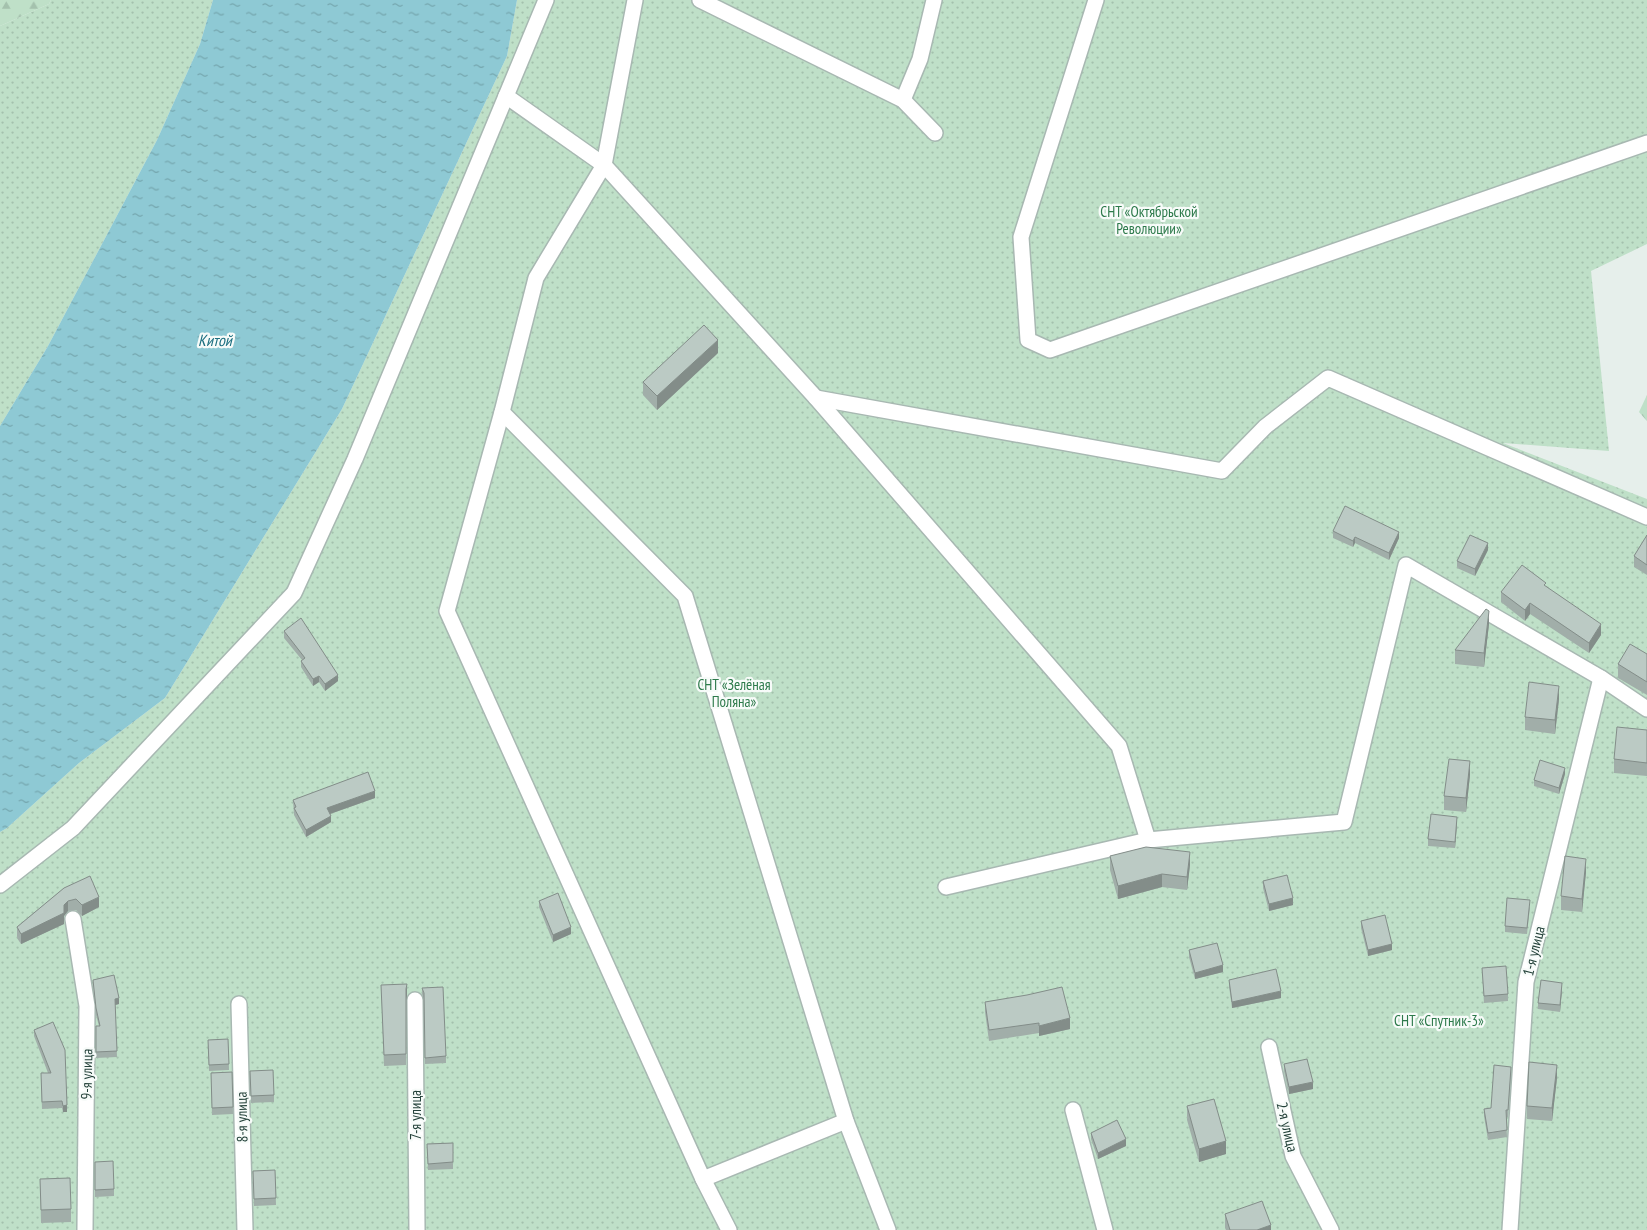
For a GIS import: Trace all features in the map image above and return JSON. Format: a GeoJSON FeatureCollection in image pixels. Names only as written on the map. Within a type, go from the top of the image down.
{"type":"FeatureCollection","features":[{"type":"Feature","properties":{"kind":"street"},"geometry":{"type":"LineString","coordinates":[[0,885],[73,828],[294,592],[355,459],[546,0]]}},
{"type":"Feature","properties":{"kind":"street"},"geometry":{"type":"LineString","coordinates":[[636,0],[604,165],[536,278],[502,412],[447,611],[703,1179],[729,1230]]}},
{"type":"Feature","properties":{"kind":"street"},"geometry":{"type":"LineString","coordinates":[[700,0],[903,100],[935,132]]}},
{"type":"Feature","properties":{"kind":"street"},"geometry":{"type":"LineString","coordinates":[[903,100],[920,59],[934,0]]}},
{"type":"Feature","properties":{"kind":"street"},"geometry":{"type":"LineString","coordinates":[[1096,0],[1021,237],[1028,340],[1050,350],[1647,143]]}},
{"type":"Feature","properties":{"kind":"street"},"geometry":{"type":"LineString","coordinates":[[506,96],[604,165],[816,398],[1119,746],[1148,840]]}},
{"type":"Feature","properties":{"kind":"street"},"geometry":{"type":"LineString","coordinates":[[816,398],[1222,471],[1265,427],[1328,378],[1647,517]]}},
{"type":"Feature","properties":{"kind":"street"},"geometry":{"type":"LineString","coordinates":[[502,412],[685,596],[846,1121],[888,1230]]}},
{"type":"Feature","properties":{"kind":"street"},"geometry":{"type":"LineString","coordinates":[[946,887],[1148,840],[1344,822],[1406,565],[1601,678],[1647,709]]}},
{"type":"Feature","properties":{"kind":"street","name":"1-я улица"},"geometry":{"type":"LineString","coordinates":[[1510,1230],[1526,982],[1601,678]]}},
{"type":"Feature","properties":{"kind":"street","name":"9-я улица"},"geometry":{"type":"LineString","coordinates":[[72,919],[87,1006],[85,1230]]}},
{"type":"Feature","properties":{"kind":"street","name":"7-я улица"},"geometry":{"type":"LineString","coordinates":[[415,1000],[417,1230]]}},
{"type":"Feature","properties":{"kind":"street","name":"8-я улица"},"geometry":{"type":"LineString","coordinates":[[239,1004],[245,1230]]}},
{"type":"Feature","properties":{"kind":"street","name":"2-я улица"},"geometry":{"type":"LineString","coordinates":[[1269,1047],[1293,1156],[1331,1230]]}},
{"type":"Feature","properties":{"kind":"street"},"geometry":{"type":"LineString","coordinates":[[1073,1110],[1105,1230]]}},
{"type":"Feature","properties":{"kind":"street"},"geometry":{"type":"LineString","coordinates":[[703,1179],[846,1121]]}},
{"type":"Feature","properties":{"kind":"green space"},"geometry":{"type":"Polygon","coordinates":[[[0,0],[51,0],[49,4],[0,26],[0,0]]]}},
{"type":"Feature","properties":{"kind":"green space"},"geometry":{"type":"Polygon","coordinates":[[[51,0],[213,0],[200,44],[157,140],[48,346],[0,426],[0,26],[49,4],[51,0]]]}},
{"type":"Feature","properties":{"kind":"green space"},"geometry":{"type":"Polygon","coordinates":[[[517,0],[1647,0],[1647,244],[1591,271],[1609,451],[1503,443],[1647,499],[1647,1230],[0,1230],[0,832],[7,828],[79,763],[165,698],[342,409],[507,56],[517,0]]]}},
{"type":"Feature","properties":{"kind":"green space"},"geometry":{"type":"Polygon","coordinates":[[[1647,395],[1647,421],[1639,412],[1647,395]]]}},
{"type":"Feature","properties":{"kind":"water","name":"Китой"},"geometry":{"type":"Polygon","coordinates":[[[213,0],[517,0],[507,56],[342,409],[165,698],[79,763],[7,828],[0,832],[0,426],[48,346],[157,140],[200,44],[213,0]]]}},
{"type":"Feature","properties":{"kind":"building"},"geometry":{"type":"Polygon","coordinates":[[[704,325],[718,340],[657,396],[643,382],[704,325]]]}},
{"type":"Feature","properties":{"kind":"building"},"geometry":{"type":"Polygon","coordinates":[[[1345,506],[1399,532],[1389,553],[1355,537],[1353,541],[1333,531],[1345,506]]]}},
{"type":"Feature","properties":{"kind":"building"},"geometry":{"type":"Polygon","coordinates":[[[1470,535],[1488,543],[1475,569],[1457,561],[1470,535]]]}},
{"type":"Feature","properties":{"kind":"building"},"geometry":{"type":"Polygon","coordinates":[[[1647,535],[1647,565],[1634,556],[1647,535]]]}},
{"type":"Feature","properties":{"kind":"building"},"geometry":{"type":"Polygon","coordinates":[[[1522,565],[1546,583],[1544,585],[1601,624],[1589,643],[1530,603],[1525,610],[1501,592],[1522,565]]]}},
{"type":"Feature","properties":{"kind":"building"},"geometry":{"type":"Polygon","coordinates":[[[1486,609],[1489,611],[1484,653],[1455,650],[1486,609]]]}},
{"type":"Feature","properties":{"kind":"building"},"geometry":{"type":"Polygon","coordinates":[[[301,618],[338,675],[325,684],[319,676],[313,679],[301,661],[305,658],[284,631],[301,618]]]}},
{"type":"Feature","properties":{"kind":"building"},"geometry":{"type":"Polygon","coordinates":[[[1630,644],[1647,654],[1647,682],[1618,664],[1630,644]]]}},
{"type":"Feature","properties":{"kind":"building"},"geometry":{"type":"Polygon","coordinates":[[[1529,682],[1559,686],[1555,720],[1525,717],[1529,682]]]}},
{"type":"Feature","properties":{"kind":"building"},"geometry":{"type":"Polygon","coordinates":[[[1617,727],[1647,730],[1647,763],[1614,759],[1617,727]]]}},
{"type":"Feature","properties":{"kind":"building"},"geometry":{"type":"Polygon","coordinates":[[[1449,759],[1470,761],[1466,798],[1444,796],[1449,759]]]}},
{"type":"Feature","properties":{"kind":"building"},"geometry":{"type":"Polygon","coordinates":[[[1540,760],[1565,768],[1559,788],[1534,780],[1540,760]]]}},
{"type":"Feature","properties":{"kind":"building"},"geometry":{"type":"Polygon","coordinates":[[[368,772],[375,791],[327,808],[331,816],[306,830],[294,808],[296,807],[293,800],[368,772]]]}},
{"type":"Feature","properties":{"kind":"building"},"geometry":{"type":"Polygon","coordinates":[[[1431,814],[1457,817],[1455,842],[1428,839],[1431,814]]]}},
{"type":"Feature","properties":{"kind":"building"},"geometry":{"type":"Polygon","coordinates":[[[1146,847],[1190,852],[1187,877],[1162,874],[1118,886],[1110,856],[1146,847]]]}},
{"type":"Feature","properties":{"kind":"building"},"geometry":{"type":"Polygon","coordinates":[[[1565,856],[1586,859],[1582,899],[1561,896],[1565,856]]]}},
{"type":"Feature","properties":{"kind":"building"},"geometry":{"type":"Polygon","coordinates":[[[1287,875],[1293,898],[1269,904],[1263,881],[1287,875]]]}},
{"type":"Feature","properties":{"kind":"building"},"geometry":{"type":"Polygon","coordinates":[[[90,876],[99,897],[82,905],[76,899],[68,901],[64,905],[64,913],[21,934],[17,927],[64,888],[90,876]]]}},
{"type":"Feature","properties":{"kind":"building"},"geometry":{"type":"Polygon","coordinates":[[[558,893],[571,927],[553,935],[539,901],[558,893]]]}},
{"type":"Feature","properties":{"kind":"building"},"geometry":{"type":"Polygon","coordinates":[[[1507,898],[1530,900],[1527,928],[1505,926],[1507,898]]]}},
{"type":"Feature","properties":{"kind":"building"},"geometry":{"type":"Polygon","coordinates":[[[1385,915],[1392,944],[1368,950],[1361,921],[1385,915]]]}},
{"type":"Feature","properties":{"kind":"building"},"geometry":{"type":"Polygon","coordinates":[[[1217,943],[1223,965],[1195,973],[1189,950],[1217,943]]]}},
{"type":"Feature","properties":{"kind":"building"},"geometry":{"type":"Polygon","coordinates":[[[1506,966],[1508,994],[1484,996],[1482,968],[1506,966]]]}},
{"type":"Feature","properties":{"kind":"building"},"geometry":{"type":"Polygon","coordinates":[[[1276,969],[1281,991],[1232,1002],[1229,980],[1276,969]]]}},
{"type":"Feature","properties":{"kind":"building"},"geometry":{"type":"Polygon","coordinates":[[[114,975],[119,998],[115,999],[117,1051],[96,1052],[96,1026],[100,1026],[93,980],[114,975]]]}},
{"type":"Feature","properties":{"kind":"building"},"geometry":{"type":"Polygon","coordinates":[[[1541,980],[1562,983],[1560,1005],[1538,1003],[1541,980]]]}},
{"type":"Feature","properties":{"kind":"building"},"geometry":{"type":"Polygon","coordinates":[[[407,984],[406,1054],[384,1055],[381,985],[407,984]]]}},
{"type":"Feature","properties":{"kind":"building"},"geometry":{"type":"Polygon","coordinates":[[[443,987],[446,1056],[425,1058],[424,993],[422,988],[443,987]]]}},
{"type":"Feature","properties":{"kind":"building"},"geometry":{"type":"Polygon","coordinates":[[[1062,987],[1070,1018],[1039,1026],[1039,1023],[989,1030],[985,1002],[1062,987]]]}},
{"type":"Feature","properties":{"kind":"building"},"geometry":{"type":"Polygon","coordinates":[[[53,1022],[65,1050],[67,1105],[63,1106],[62,1101],[42,1102],[41,1073],[51,1073],[34,1030],[53,1022]]]}},
{"type":"Feature","properties":{"kind":"building"},"geometry":{"type":"Polygon","coordinates":[[[228,1039],[229,1064],[209,1065],[208,1040],[228,1039]]]}},
{"type":"Feature","properties":{"kind":"building"},"geometry":{"type":"Polygon","coordinates":[[[1307,1059],[1313,1082],[1289,1087],[1284,1064],[1307,1059]]]}},
{"type":"Feature","properties":{"kind":"building"},"geometry":{"type":"Polygon","coordinates":[[[1529,1062],[1557,1065],[1552,1108],[1527,1106],[1529,1062]]]}},
{"type":"Feature","properties":{"kind":"building"},"geometry":{"type":"Polygon","coordinates":[[[1494,1065],[1511,1067],[1508,1110],[1506,1110],[1507,1130],[1488,1133],[1484,1109],[1491,1108],[1494,1065]]]}},
{"type":"Feature","properties":{"kind":"building"},"geometry":{"type":"Polygon","coordinates":[[[273,1070],[274,1095],[251,1096],[250,1071],[273,1070]]]}},
{"type":"Feature","properties":{"kind":"building"},"geometry":{"type":"Polygon","coordinates":[[[232,1072],[233,1107],[212,1108],[211,1073],[232,1072]]]}},
{"type":"Feature","properties":{"kind":"building"},"geometry":{"type":"Polygon","coordinates":[[[1214,1099],[1226,1141],[1199,1149],[1187,1106],[1214,1099]]]}},
{"type":"Feature","properties":{"kind":"building"},"geometry":{"type":"Polygon","coordinates":[[[1117,1120],[1126,1139],[1098,1153],[1091,1133],[1117,1120]]]}},
{"type":"Feature","properties":{"kind":"building"},"geometry":{"type":"Polygon","coordinates":[[[453,1143],[453,1162],[428,1164],[427,1144],[453,1143]]]}},
{"type":"Feature","properties":{"kind":"building"},"geometry":{"type":"Polygon","coordinates":[[[113,1161],[114,1189],[95,1190],[95,1162],[113,1161]]]}},
{"type":"Feature","properties":{"kind":"building"},"geometry":{"type":"Polygon","coordinates":[[[275,1170],[276,1198],[254,1199],[253,1171],[275,1170]]]}},
{"type":"Feature","properties":{"kind":"building"},"geometry":{"type":"Polygon","coordinates":[[[70,1178],[71,1209],[41,1210],[40,1179],[70,1178]]]}},
{"type":"Feature","properties":{"kind":"building"},"geometry":{"type":"Polygon","coordinates":[[[1262,1201],[1271,1225],[1257,1230],[1230,1230],[1225,1214],[1262,1201]]]}},
{"type":"Feature","properties":{"kind":"park label","name":"СНТ «Октябрьской Революции»"},"geometry":{"type":"Point","coordinates":[1149,220]}},
{"type":"Feature","properties":{"kind":"park label","name":"СНТ «Зелёная Поляна»"},"geometry":{"type":"Point","coordinates":[734,694]}},
{"type":"Feature","properties":{"kind":"park label","name":"СНТ «Спутник-3»"},"geometry":{"type":"Point","coordinates":[1439,1021]}}]}
